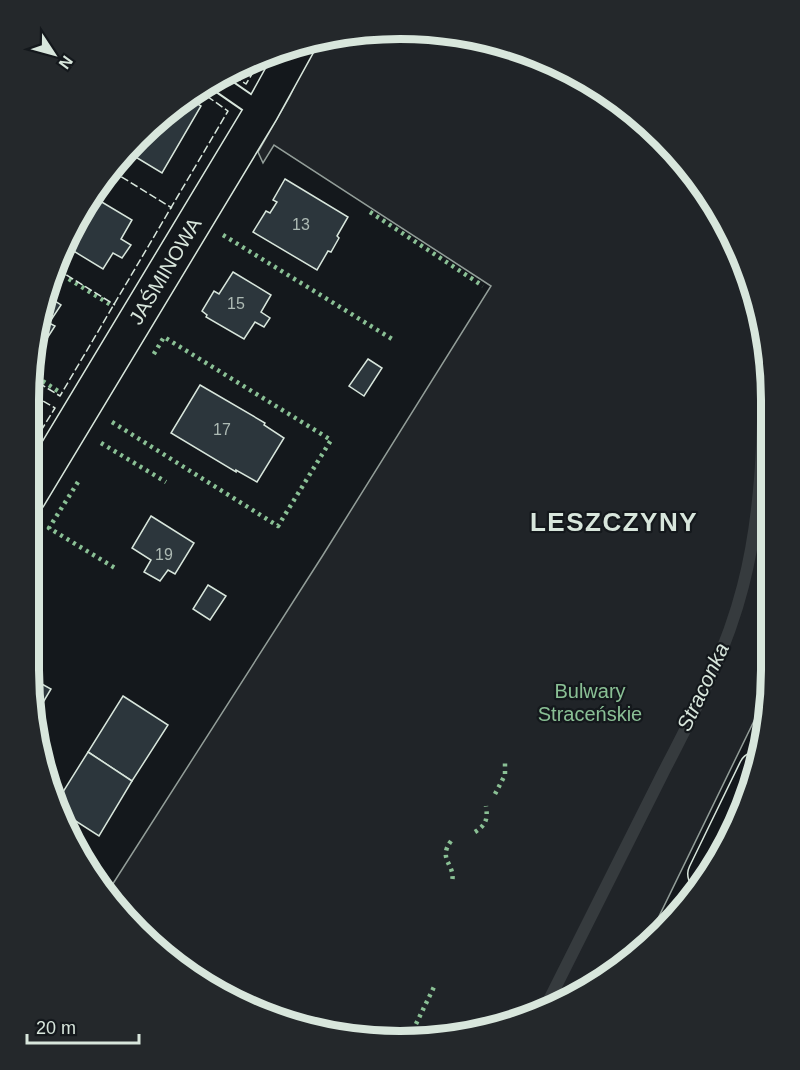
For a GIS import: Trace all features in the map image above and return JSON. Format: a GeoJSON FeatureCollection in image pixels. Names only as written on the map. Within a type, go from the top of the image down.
{"type":"FeatureCollection","features":[{"type":"Feature","properties":{"kind":"street","name":"JAŚMINOWA"},"geometry":{"type":"LineString","coordinates":[[39,480],[293,55]]}},
{"type":"Feature","properties":{"kind":"lane"},"geometry":{"type":"LineString","coordinates":[[223,86],[261,112]]}},
{"type":"Feature","properties":{"kind":"green space","name":"Bulwary Straceńskie"},"geometry":{"type":"Polygon","coordinates":[[[376,40],[424,40],[470,46],[516,58],[560,76],[581,87],[620,114],[655,145],[686,180],[713,220],[734,262],[754,330],[761,400],[761,670],[758,712],[655,925],[601,970],[560,994],[516,1012],[470,1024],[400,1031],[353,1028],[307,1019],[262,1004],[219,983],[180,956],[145,925],[111,886],[323,555],[491,286],[274,145],[263,163],[258,152],[290,96],[311,50],[376,40]]]}},
{"type":"Feature","properties":{"kind":"building"},"geometry":{"type":"Polygon","coordinates":[[[195,103],[201,106],[162,173],[134,156],[162,129],[195,103]]]}},
{"type":"Feature","properties":{"kind":"building"},"geometry":{"type":"Polygon","coordinates":[[[285,179],[348,217],[331,252],[328,251],[317,270],[253,232],[266,211],[270,213],[277,202],[273,200],[285,179]]]}},
{"type":"Feature","properties":{"kind":"building"},"geometry":{"type":"Polygon","coordinates":[[[99,200],[132,220],[121,239],[131,245],[122,258],[113,253],[103,269],[72,250],[99,200]]]}},
{"type":"Feature","properties":{"kind":"building"},"geometry":{"type":"Polygon","coordinates":[[[233,272],[271,295],[261,312],[270,318],[264,327],[255,322],[244,339],[206,317],[207,315],[202,311],[214,291],[219,294],[233,272]]]}},
{"type":"Feature","properties":{"kind":"building"},"geometry":{"type":"Polygon","coordinates":[[[53,300],[61,305],[49,323],[55,326],[44,343],[53,300]]]}},
{"type":"Feature","properties":{"kind":"building"},"geometry":{"type":"Polygon","coordinates":[[[368,359],[382,368],[364,396],[349,386],[368,359]]]}},
{"type":"Feature","properties":{"kind":"building"},"geometry":{"type":"Polygon","coordinates":[[[200,385],[265,423],[264,425],[284,438],[257,482],[171,433],[200,385]]]}},
{"type":"Feature","properties":{"kind":"building"},"geometry":{"type":"Polygon","coordinates":[[[151,516],[194,543],[175,574],[168,570],[160,581],[144,572],[151,560],[132,548],[151,516]]]}},
{"type":"Feature","properties":{"kind":"building"},"geometry":{"type":"Polygon","coordinates":[[[208,585],[226,596],[210,620],[193,609],[208,585]]]}},
{"type":"Feature","properties":{"kind":"building"},"geometry":{"type":"Polygon","coordinates":[[[40,683],[51,689],[41,706],[40,683]]]}},
{"type":"Feature","properties":{"kind":"building"},"geometry":{"type":"Polygon","coordinates":[[[123,696],[168,725],[132,781],[88,752],[123,696]]]}},
{"type":"Feature","properties":{"kind":"building"},"geometry":{"type":"Polygon","coordinates":[[[88,752],[132,781],[99,836],[70,818],[61,795],[88,752]]]}},
{"type":"Feature","properties":{"kind":"waterway","name":"Straconka"},"geometry":{"type":"LineString","coordinates":[[550,999],[697,705],[728,635],[750,556],[761,463]]}},
{"type":"Feature","properties":{"kind":"hedge"},"geometry":{"type":"LineString","coordinates":[[370,212],[483,286]]}},
{"type":"Feature","properties":{"kind":"hedge"},"geometry":{"type":"LineString","coordinates":[[223,235],[392,339]]}},
{"type":"Feature","properties":{"kind":"hedge"},"geometry":{"type":"LineString","coordinates":[[61,274],[111,305]]}},
{"type":"Feature","properties":{"kind":"hedge"},"geometry":{"type":"LineString","coordinates":[[112,422],[278,526],[331,440],[164,337],[152,357]]}},
{"type":"Feature","properties":{"kind":"hedge"},"geometry":{"type":"LineString","coordinates":[[40,379],[58,391]]}},
{"type":"Feature","properties":{"kind":"hedge"},"geometry":{"type":"LineString","coordinates":[[101,443],[166,482]]}},
{"type":"Feature","properties":{"kind":"hedge"},"geometry":{"type":"LineString","coordinates":[[78,482],[49,528],[115,568]]}},
{"type":"Feature","properties":{"kind":"hedge"},"geometry":{"type":"LineString","coordinates":[[495,794],[505,775],[505,763]]}},
{"type":"Feature","properties":{"kind":"hedge"},"geometry":{"type":"LineString","coordinates":[[475,832],[482,827],[485,821],[486,806]]}},
{"type":"Feature","properties":{"kind":"hedge"},"geometry":{"type":"LineString","coordinates":[[451,841],[447,847],[446,858],[452,871],[452,882]]}},
{"type":"Feature","properties":{"kind":"hedge"},"geometry":{"type":"LineString","coordinates":[[416,1024],[434,987]]}},
{"type":"Feature","properties":{"kind":"fence"},"geometry":{"type":"LineString","coordinates":[[237,78],[246,84],[255,69]]}},
{"type":"Feature","properties":{"kind":"fence"},"geometry":{"type":"LineString","coordinates":[[40,384],[60,396],[228,111],[206,96]]}},
{"type":"Feature","properties":{"kind":"fence"},"geometry":{"type":"LineString","coordinates":[[118,175],[172,208]]}},
{"type":"Feature","properties":{"kind":"fence"},"geometry":{"type":"LineString","coordinates":[[62,272],[115,305]]}},
{"type":"Feature","properties":{"kind":"fence"},"geometry":{"type":"LineString","coordinates":[[39,399],[55,408],[39,434]]}},
{"type":"Feature","properties":{"kind":"district","name":"LESZCZYNY"},"geometry":{"type":"Point","coordinates":[614,522]}}]}
